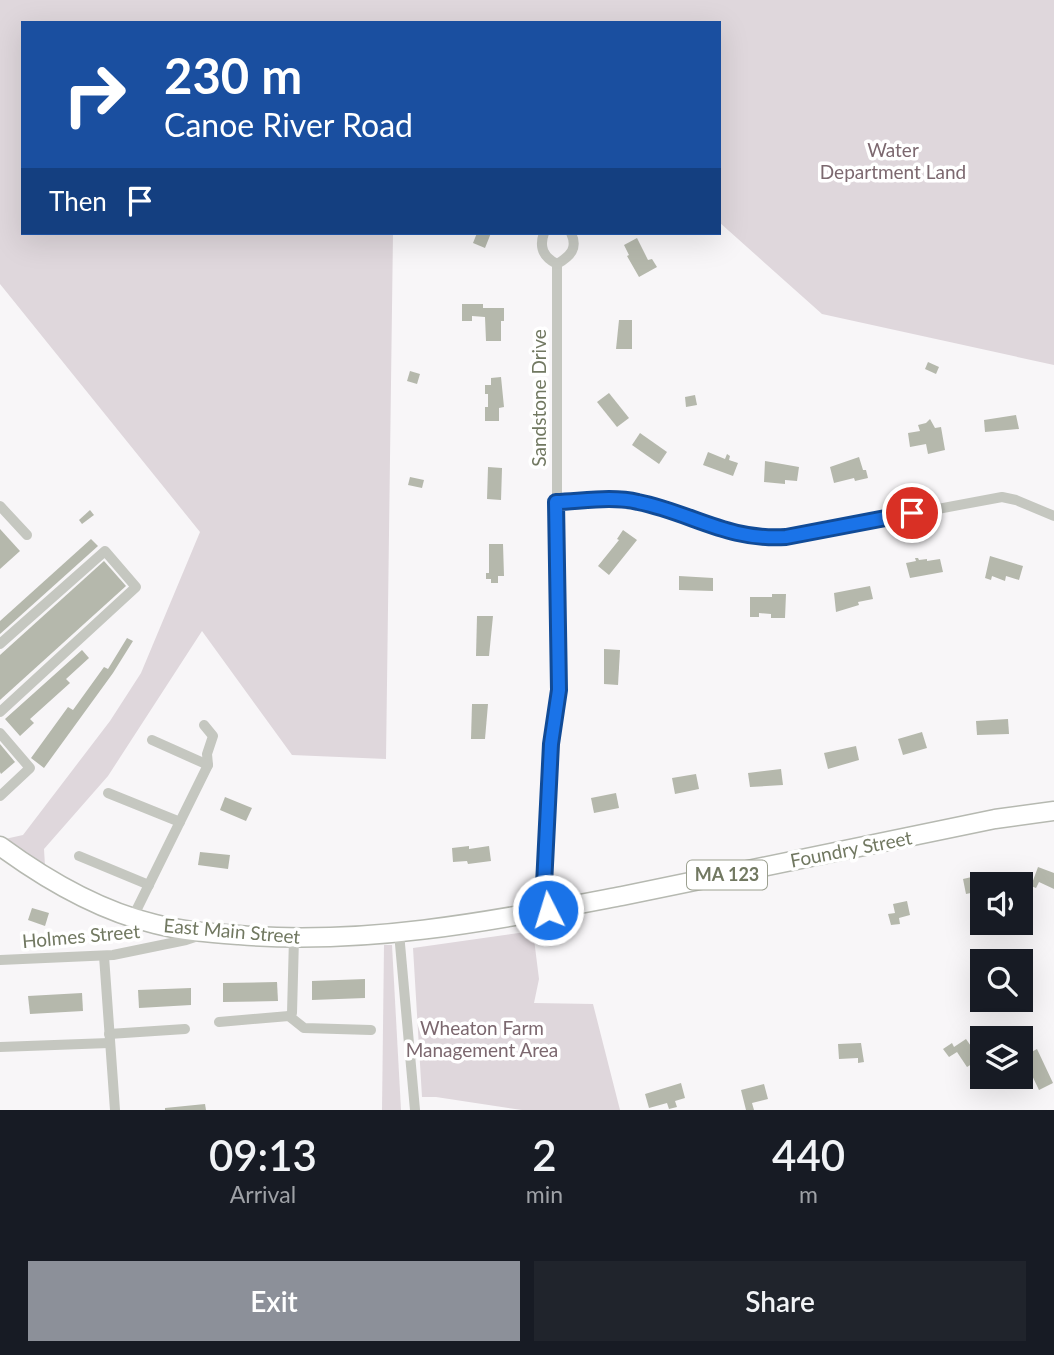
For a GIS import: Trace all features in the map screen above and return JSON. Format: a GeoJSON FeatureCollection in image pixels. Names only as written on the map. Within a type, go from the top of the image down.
{"type":"FeatureCollection","features":[{"type":"Feature","properties":{"kind":"highway","name":"Foundry Street"},"geometry":{"type":"LineString","coordinates":[[400,933],[548,910],[995,819],[1054,811]]}},
{"type":"Feature","properties":{"kind":"highway","name":"East Main Street"},"geometry":{"type":"LineString","coordinates":[[0,846],[69,888],[155,924],[203,932],[294,938],[400,933]]}},
{"type":"Feature","properties":{"kind":"street","name":"Sandstone Drive"},"geometry":{"type":"LineString","coordinates":[[543,235],[541,243],[544,254],[557,264]]}},
{"type":"Feature","properties":{"kind":"street","name":"Sandstone Drive"},"geometry":{"type":"LineString","coordinates":[[557,264],[572,253],[574,245],[572,235]]}},
{"type":"Feature","properties":{"kind":"street","name":"Sandstone Drive"},"geometry":{"type":"LineString","coordinates":[[548,910],[544,885],[551,744],[559,690],[556,502],[557,264]]}},
{"type":"Feature","properties":{"kind":"street"},"geometry":{"type":"LineString","coordinates":[[556,502],[635,501],[747,537],[767,538],[786,537],[1002,497],[1054,516]]}},
{"type":"Feature","properties":{"kind":"street"},"geometry":{"type":"LineString","coordinates":[[0,506],[27,535]]}},
{"type":"Feature","properties":{"kind":"street"},"geometry":{"type":"LineString","coordinates":[[0,644],[105,551],[136,587],[0,712]]}},
{"type":"Feature","properties":{"kind":"street"},"geometry":{"type":"LineString","coordinates":[[133,917],[208,765],[207,754],[212,736],[204,725]]}},
{"type":"Feature","properties":{"kind":"street"},"geometry":{"type":"LineString","coordinates":[[0,733],[30,768],[0,796]]}},
{"type":"Feature","properties":{"kind":"street"},"geometry":{"type":"LineString","coordinates":[[152,740],[208,765]]}},
{"type":"Feature","properties":{"kind":"street"},"geometry":{"type":"LineString","coordinates":[[108,793],[180,822]]}},
{"type":"Feature","properties":{"kind":"street"},"geometry":{"type":"LineString","coordinates":[[79,856],[149,885]]}},
{"type":"Feature","properties":{"kind":"street","name":"Holmes Street"},"geometry":{"type":"LineString","coordinates":[[0,960],[104,956],[199,937],[203,932]]}},
{"type":"Feature","properties":{"kind":"street"},"geometry":{"type":"LineString","coordinates":[[400,933],[415,1110]]}},
{"type":"Feature","properties":{"kind":"street"},"geometry":{"type":"LineString","coordinates":[[289,1016],[292,1013],[294,938]]}},
{"type":"Feature","properties":{"kind":"street"},"geometry":{"type":"LineString","coordinates":[[104,956],[115,1110]]}},
{"type":"Feature","properties":{"kind":"street"},"geometry":{"type":"LineString","coordinates":[[219,1023],[289,1016],[304,1028],[370,1030]]}},
{"type":"Feature","properties":{"kind":"street"},"geometry":{"type":"LineString","coordinates":[[0,1047],[186,1030]]}},
{"type":"Feature","properties":{"kind":"green space","name":"Water Department Land"},"geometry":{"type":"Polygon","coordinates":[[[0,0],[1054,0],[1054,365],[822,314],[721,224],[721,21],[21,21],[21,235],[393,235],[386,759],[292,755],[202,631],[108,776],[44,849],[45,866],[5,839],[23,835],[110,721],[141,673],[200,532],[0,284],[0,0]]]}},
{"type":"Feature","properties":{"kind":"green space","name":"Wheaton Farm Management Area"},"geometry":{"type":"Polygon","coordinates":[[[533,931],[539,979],[534,1003],[593,1004],[620,1110],[522,1110],[422,1097],[413,948],[533,931]]]}},
{"type":"Feature","properties":{"kind":"green space","name":"Wheaton Farm Management Area"},"geometry":{"type":"Polygon","coordinates":[[[384,945],[392,945],[401,1110],[382,1110],[384,945]]]}},
{"type":"Feature","properties":{"kind":"building"},"geometry":{"type":"Polygon","coordinates":[[[476,235],[490,235],[485,248],[473,243],[476,235]]]}},
{"type":"Feature","properties":{"kind":"building"},"geometry":{"type":"Polygon","coordinates":[[[637,238],[648,260],[652,259],[657,267],[639,277],[624,245],[637,238]]]}},
{"type":"Feature","properties":{"kind":"building"},"geometry":{"type":"Polygon","coordinates":[[[462,304],[504,308],[501,341],[486,341],[485,317],[472,316],[472,321],[462,321],[462,304]]]}},
{"type":"Feature","properties":{"kind":"building"},"geometry":{"type":"Polygon","coordinates":[[[619,320],[632,320],[632,349],[616,349],[619,320]]]}},
{"type":"Feature","properties":{"kind":"building"},"geometry":{"type":"Polygon","coordinates":[[[928,362],[939,367],[936,374],[925,369],[928,362]]]}},
{"type":"Feature","properties":{"kind":"building"},"geometry":{"type":"Polygon","coordinates":[[[410,371],[420,374],[417,384],[407,381],[410,371]]]}},
{"type":"Feature","properties":{"kind":"building"},"geometry":{"type":"Polygon","coordinates":[[[501,377],[504,407],[499,408],[499,421],[485,421],[488,394],[485,394],[485,385],[491,385],[491,378],[501,377]]]}},
{"type":"Feature","properties":{"kind":"building"},"geometry":{"type":"Polygon","coordinates":[[[609,393],[629,418],[617,427],[597,402],[609,393]]]}},
{"type":"Feature","properties":{"kind":"building"},"geometry":{"type":"Polygon","coordinates":[[[695,395],[697,405],[686,407],[685,397],[695,395]]]}},
{"type":"Feature","properties":{"kind":"building"},"geometry":{"type":"Polygon","coordinates":[[[1016,415],[1019,429],[985,432],[984,420],[1016,415]]]}},
{"type":"Feature","properties":{"kind":"building"},"geometry":{"type":"Polygon","coordinates":[[[930,419],[935,428],[941,427],[945,450],[928,454],[926,444],[910,447],[908,433],[920,431],[918,425],[930,419]]]}},
{"type":"Feature","properties":{"kind":"building"},"geometry":{"type":"Polygon","coordinates":[[[640,433],[667,452],[659,464],[632,445],[640,433]]]}},
{"type":"Feature","properties":{"kind":"building"},"geometry":{"type":"Polygon","coordinates":[[[708,452],[725,459],[727,454],[730,456],[729,460],[738,463],[733,476],[703,465],[708,452]]]}},
{"type":"Feature","properties":{"kind":"building"},"geometry":{"type":"Polygon","coordinates":[[[859,457],[868,478],[834,483],[830,467],[859,457]]]}},
{"type":"Feature","properties":{"kind":"building"},"geometry":{"type":"Polygon","coordinates":[[[765,461],[799,467],[797,481],[785,480],[785,484],[764,482],[765,461]]]}},
{"type":"Feature","properties":{"kind":"building"},"geometry":{"type":"Polygon","coordinates":[[[488,467],[502,468],[501,500],[487,499],[488,467]]]}},
{"type":"Feature","properties":{"kind":"building"},"geometry":{"type":"Polygon","coordinates":[[[410,477],[424,480],[422,488],[408,485],[410,477]]]}},
{"type":"Feature","properties":{"kind":"building"},"geometry":{"type":"Polygon","coordinates":[[[90,510],[94,515],[82,524],[79,520],[90,510]]]}},
{"type":"Feature","properties":{"kind":"building"},"geometry":{"type":"Polygon","coordinates":[[[0,529],[20,551],[0,569],[0,529]]]}},
{"type":"Feature","properties":{"kind":"building"},"geometry":{"type":"Polygon","coordinates":[[[623,530],[637,540],[609,575],[598,566],[619,540],[617,539],[623,530]]]}},
{"type":"Feature","properties":{"kind":"building"},"geometry":{"type":"Polygon","coordinates":[[[91,539],[98,546],[0,634],[0,621],[91,539]]]}},
{"type":"Feature","properties":{"kind":"building"},"geometry":{"type":"Polygon","coordinates":[[[489,544],[503,544],[504,576],[498,576],[498,583],[491,583],[491,579],[486,579],[486,573],[489,573],[489,544]]]}},
{"type":"Feature","properties":{"kind":"building"},"geometry":{"type":"Polygon","coordinates":[[[990,556],[1023,566],[1019,580],[1006,576],[1005,581],[992,576],[991,580],[985,578],[990,556]]]}},
{"type":"Feature","properties":{"kind":"building"},"geometry":{"type":"Polygon","coordinates":[[[915,558],[927,561],[940,559],[943,572],[910,578],[906,563],[916,561],[915,558]]]}},
{"type":"Feature","properties":{"kind":"building"},"geometry":{"type":"Polygon","coordinates":[[[104,561],[126,586],[0,700],[0,655],[104,561]]]}},
{"type":"Feature","properties":{"kind":"building"},"geometry":{"type":"Polygon","coordinates":[[[679,576],[713,578],[713,591],[679,590],[679,576]]]}},
{"type":"Feature","properties":{"kind":"building"},"geometry":{"type":"Polygon","coordinates":[[[870,586],[873,599],[858,602],[859,605],[836,612],[834,593],[870,586]]]}},
{"type":"Feature","properties":{"kind":"building"},"geometry":{"type":"Polygon","coordinates":[[[772,594],[786,594],[785,618],[771,618],[771,614],[759,613],[759,617],[750,617],[750,597],[772,597],[772,594]]]}},
{"type":"Feature","properties":{"kind":"building"},"geometry":{"type":"Polygon","coordinates":[[[477,616],[493,616],[489,656],[476,656],[477,616]]]}},
{"type":"Feature","properties":{"kind":"building"},"geometry":{"type":"Polygon","coordinates":[[[127,638],[133,641],[113,673],[44,768],[31,758],[68,707],[73,710],[104,667],[108,669],[127,638]]]}},
{"type":"Feature","properties":{"kind":"building"},"geometry":{"type":"Polygon","coordinates":[[[604,649],[620,650],[618,685],[604,684],[604,649]]]}},
{"type":"Feature","properties":{"kind":"building"},"geometry":{"type":"Polygon","coordinates":[[[82,650],[89,658],[66,679],[70,683],[30,719],[34,723],[20,736],[5,719],[82,650]]]}},
{"type":"Feature","properties":{"kind":"building"},"geometry":{"type":"Polygon","coordinates":[[[472,704],[488,704],[485,739],[471,739],[472,704]]]}},
{"type":"Feature","properties":{"kind":"building"},"geometry":{"type":"Polygon","coordinates":[[[1008,719],[1009,734],[977,735],[976,721],[1008,719]]]}},
{"type":"Feature","properties":{"kind":"building"},"geometry":{"type":"Polygon","coordinates":[[[922,732],[927,748],[903,755],[898,739],[922,732]]]}},
{"type":"Feature","properties":{"kind":"building"},"geometry":{"type":"Polygon","coordinates":[[[0,744],[15,762],[1,774],[0,772],[0,744]]]}},
{"type":"Feature","properties":{"kind":"building"},"geometry":{"type":"Polygon","coordinates":[[[856,746],[859,760],[828,769],[824,753],[856,746]]]}},
{"type":"Feature","properties":{"kind":"building"},"geometry":{"type":"Polygon","coordinates":[[[781,769],[783,785],[750,787],[748,773],[781,769]]]}},
{"type":"Feature","properties":{"kind":"building"},"geometry":{"type":"Polygon","coordinates":[[[696,774],[699,789],[675,794],[672,778],[696,774]]]}},
{"type":"Feature","properties":{"kind":"building"},"geometry":{"type":"Polygon","coordinates":[[[616,793],[619,808],[594,813],[591,798],[616,793]]]}},
{"type":"Feature","properties":{"kind":"building"},"geometry":{"type":"Polygon","coordinates":[[[225,797],[252,808],[246,821],[220,810],[225,797]]]}},
{"type":"Feature","properties":{"kind":"building"},"geometry":{"type":"Polygon","coordinates":[[[469,846],[469,849],[489,846],[491,861],[468,864],[467,861],[453,862],[452,848],[469,846]]]}},
{"type":"Feature","properties":{"kind":"building"},"geometry":{"type":"Polygon","coordinates":[[[200,852],[230,855],[228,869],[198,865],[200,852]]]}},
{"type":"Feature","properties":{"kind":"building"},"geometry":{"type":"Polygon","coordinates":[[[1038,867],[1054,873],[1054,889],[1039,882],[1036,888],[1033,887],[1038,867]]]}},
{"type":"Feature","properties":{"kind":"building"},"geometry":{"type":"Polygon","coordinates":[[[970,877],[970,893],[966,894],[963,879],[970,877]]]}},
{"type":"Feature","properties":{"kind":"building"},"geometry":{"type":"Polygon","coordinates":[[[907,901],[910,915],[899,918],[900,924],[891,925],[888,914],[895,913],[893,904],[907,901]]]}},
{"type":"Feature","properties":{"kind":"building"},"geometry":{"type":"Polygon","coordinates":[[[32,908],[49,913],[45,926],[28,920],[32,908]]]}},
{"type":"Feature","properties":{"kind":"building"},"geometry":{"type":"Polygon","coordinates":[[[365,979],[365,998],[312,1000],[312,981],[365,979]]]}},
{"type":"Feature","properties":{"kind":"building"},"geometry":{"type":"Polygon","coordinates":[[[277,982],[278,1001],[223,1002],[223,983],[277,982]]]}},
{"type":"Feature","properties":{"kind":"building"},"geometry":{"type":"Polygon","coordinates":[[[191,988],[191,1005],[139,1008],[138,990],[191,988]]]}},
{"type":"Feature","properties":{"kind":"building"},"geometry":{"type":"Polygon","coordinates":[[[82,993],[83,1011],[30,1014],[28,996],[82,993]]]}},
{"type":"Feature","properties":{"kind":"building"},"geometry":{"type":"Polygon","coordinates":[[[966,1039],[970,1045],[970,1065],[967,1067],[957,1052],[949,1057],[943,1049],[952,1043],[954,1047],[966,1039]]]}},
{"type":"Feature","properties":{"kind":"building"},"geometry":{"type":"Polygon","coordinates":[[[861,1043],[864,1062],[858,1063],[858,1058],[839,1059],[838,1044],[861,1043]]]}},
{"type":"Feature","properties":{"kind":"building"},"geometry":{"type":"Polygon","coordinates":[[[1037,1049],[1053,1083],[1039,1090],[1033,1078],[1033,1051],[1037,1049]]]}},
{"type":"Feature","properties":{"kind":"building"},"geometry":{"type":"Polygon","coordinates":[[[681,1083],[685,1098],[675,1101],[677,1107],[669,1109],[667,1103],[649,1108],[645,1094],[681,1083]]]}},
{"type":"Feature","properties":{"kind":"building"},"geometry":{"type":"Polygon","coordinates":[[[764,1084],[768,1099],[752,1103],[754,1110],[746,1110],[741,1090],[764,1084]]]}},
{"type":"Feature","properties":{"kind":"building"},"geometry":{"type":"Polygon","coordinates":[[[205,1104],[206,1110],[165,1110],[165,1108],[205,1104]]]}},
{"type":"Feature","properties":{"kind":"route"},"geometry":{"type":"LineString","coordinates":[[548,910],[544,885],[551,744],[559,690],[556,502],[635,501],[747,537],[767,538],[786,537],[912,513]]}}]}
